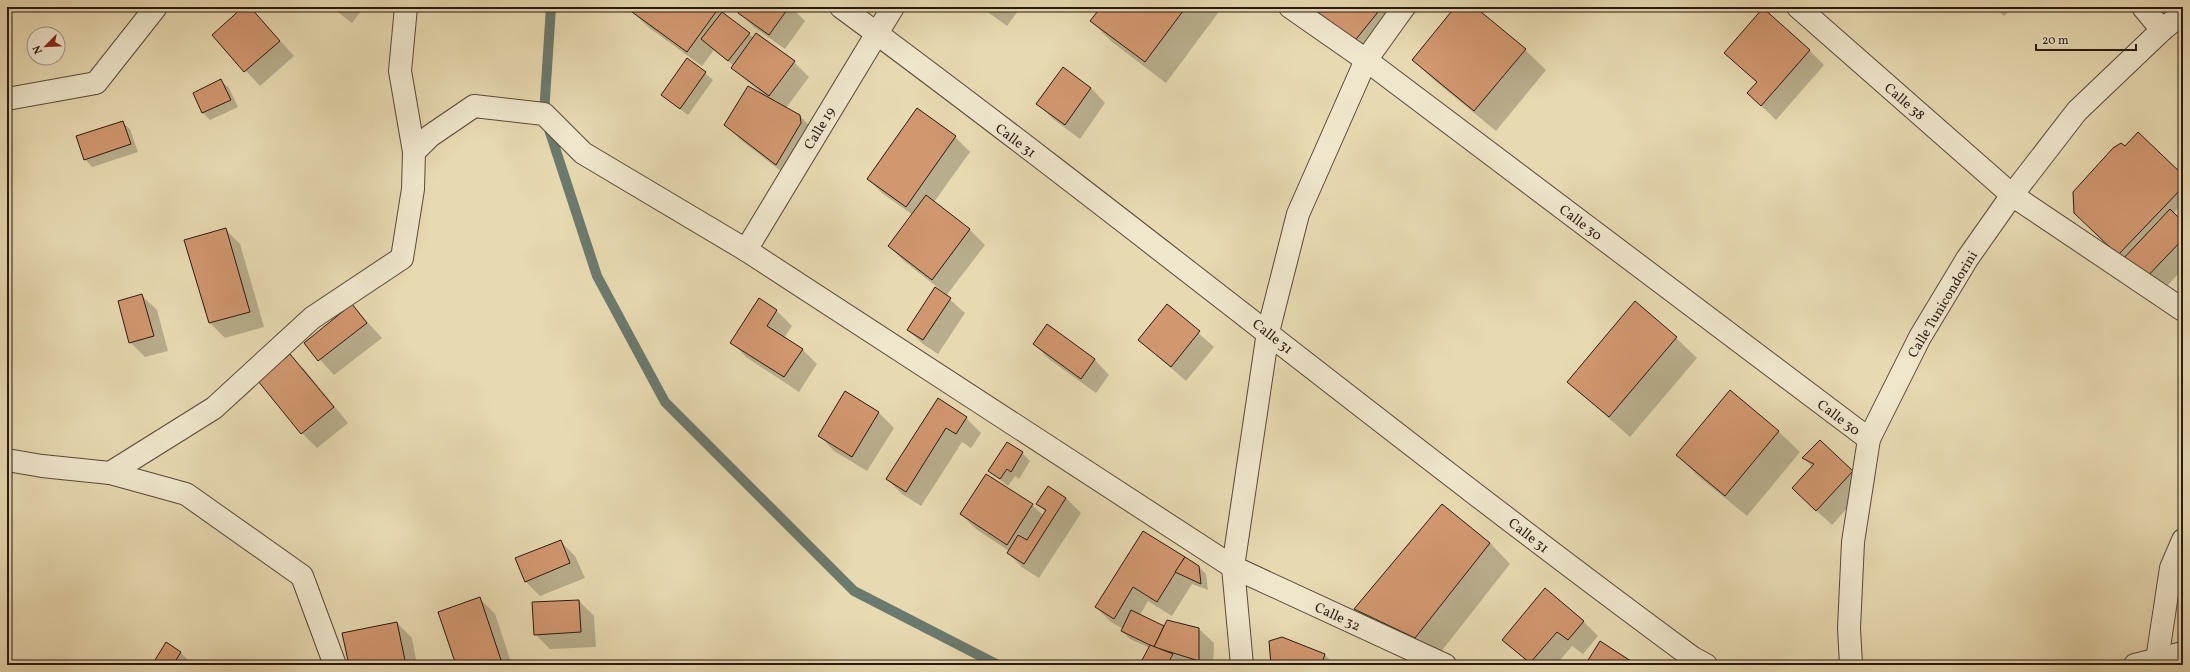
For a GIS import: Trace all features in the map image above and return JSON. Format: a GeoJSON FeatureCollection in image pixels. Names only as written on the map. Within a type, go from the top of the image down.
{"type":"FeatureCollection","features":[{"type":"Feature","properties":{"kind":"street"},"geometry":{"type":"LineString","coordinates":[[7,99],[96,83],[156,7]]}},
{"type":"Feature","properties":{"kind":"street"},"geometry":{"type":"LineString","coordinates":[[110,473],[214,408],[312,318],[402,258],[413,190],[414,152],[400,71],[406,7]]}},
{"type":"Feature","properties":{"kind":"street","name":"Calle 31"},"geometry":{"type":"LineString","coordinates":[[841,7],[1268,332],[1602,591],[1693,658],[1706,665]]}},
{"type":"Feature","properties":{"kind":"street","name":"Calle 19"},"geometry":{"type":"LineString","coordinates":[[746,250],[893,7]]}},
{"type":"Feature","properties":{"kind":"street","name":"Calle 30"},"geometry":{"type":"LineString","coordinates":[[1290,7],[1366,60],[1869,439]]}},
{"type":"Feature","properties":{"kind":"street"},"geometry":{"type":"LineString","coordinates":[[1242,665],[1233,567],[1268,332],[1298,214],[1366,60],[1404,7]]}},
{"type":"Feature","properties":{"kind":"street","name":"Calle 38"},"geometry":{"type":"LineString","coordinates":[[1798,7],[2012,195],[2183,310]]}},
{"type":"Feature","properties":{"kind":"street"},"geometry":{"type":"LineString","coordinates":[[2143,7],[2162,30]]}},
{"type":"Feature","properties":{"kind":"street","name":"Calle Tunicondorini"},"geometry":{"type":"LineString","coordinates":[[1850,665],[1849,628],[1853,542],[1869,439],[1920,337],[1967,259],[2012,195],[2077,112],[2162,30],[2183,13]]}},
{"type":"Feature","properties":{"kind":"street","name":"Calle 32"},"geometry":{"type":"LineString","coordinates":[[414,152],[430,136],[474,106],[544,114],[583,153],[746,250],[1233,567],[1445,665]]}},
{"type":"Feature","properties":{"kind":"street"},"geometry":{"type":"LineString","coordinates":[[7,460],[110,473],[186,494],[302,576],[335,665]]}},
{"type":"Feature","properties":{"kind":"street"},"geometry":{"type":"LineString","coordinates":[[2157,660],[2171,568],[2183,540]]}},
{"type":"Feature","properties":{"kind":"street"},"geometry":{"type":"LineString","coordinates":[[2135,665],[2183,653]]}},
{"type":"Feature","properties":{"kind":"building"},"geometry":{"type":"Polygon","coordinates":[[[243,7],[250,7],[280,41],[244,72],[212,35],[243,7]]]}},
{"type":"Feature","properties":{"kind":"building"},"geometry":{"type":"Polygon","coordinates":[[[635,7],[715,7],[718,9],[687,52],[632,12],[635,7]]]}},
{"type":"Feature","properties":{"kind":"building"},"geometry":{"type":"Polygon","coordinates":[[[742,7],[789,7],[769,35],[738,13],[742,7]]]}},
{"type":"Feature","properties":{"kind":"building"},"geometry":{"type":"Polygon","coordinates":[[[1101,7],[1186,7],[1145,62],[1090,21],[1101,7]]]}},
{"type":"Feature","properties":{"kind":"building"},"geometry":{"type":"Polygon","coordinates":[[[1309,7],[1382,7],[1353,43],[1309,7]]]}},
{"type":"Feature","properties":{"kind":"building"},"geometry":{"type":"Polygon","coordinates":[[[1455,7],[1475,7],[1526,49],[1474,111],[1412,60],[1455,7]]]}},
{"type":"Feature","properties":{"kind":"building"},"geometry":{"type":"Polygon","coordinates":[[[1763,8],[1810,50],[1761,106],[1747,93],[1757,82],[1724,53],[1763,8]]]}},
{"type":"Feature","properties":{"kind":"building"},"geometry":{"type":"Polygon","coordinates":[[[722,12],[750,33],[728,61],[701,39],[722,12]]]}},
{"type":"Feature","properties":{"kind":"building"},"geometry":{"type":"Polygon","coordinates":[[[756,33],[795,61],[769,96],[731,68],[756,33]]]}},
{"type":"Feature","properties":{"kind":"building"},"geometry":{"type":"Polygon","coordinates":[[[687,58],[706,72],[680,109],[661,95],[687,58]]]}},
{"type":"Feature","properties":{"kind":"building"},"geometry":{"type":"Polygon","coordinates":[[[1063,67],[1091,88],[1065,125],[1036,104],[1063,67]]]}},
{"type":"Feature","properties":{"kind":"building"},"geometry":{"type":"Polygon","coordinates":[[[221,79],[231,100],[202,113],[193,93],[221,79]]]}},
{"type":"Feature","properties":{"kind":"building"},"geometry":{"type":"Polygon","coordinates":[[[748,86],[800,115],[801,123],[776,165],[724,125],[748,86]]]}},
{"type":"Feature","properties":{"kind":"building"},"geometry":{"type":"Polygon","coordinates":[[[917,108],[956,136],[906,207],[867,179],[917,108]]]}},
{"type":"Feature","properties":{"kind":"building"},"geometry":{"type":"Polygon","coordinates":[[[123,121],[131,144],[84,160],[76,136],[123,121]]]}},
{"type":"Feature","properties":{"kind":"building"},"geometry":{"type":"Polygon","coordinates":[[[2138,132],[2183,175],[2183,187],[2118,255],[2074,213],[2073,192],[2113,148],[2121,143],[2125,146],[2138,132]]]}},
{"type":"Feature","properties":{"kind":"building"},"geometry":{"type":"Polygon","coordinates":[[[926,195],[970,229],[932,280],[888,246],[926,195]]]}},
{"type":"Feature","properties":{"kind":"building"},"geometry":{"type":"Polygon","coordinates":[[[2170,209],[2183,222],[2183,239],[2144,280],[2122,260],[2170,209]]]}},
{"type":"Feature","properties":{"kind":"building"},"geometry":{"type":"Polygon","coordinates":[[[226,228],[250,312],[209,323],[184,240],[226,228]]]}},
{"type":"Feature","properties":{"kind":"building"},"geometry":{"type":"Polygon","coordinates":[[[935,287],[951,298],[923,340],[907,330],[935,287]]]}},
{"type":"Feature","properties":{"kind":"building"},"geometry":{"type":"Polygon","coordinates":[[[142,294],[154,336],[129,343],[118,301],[142,294]]]}},
{"type":"Feature","properties":{"kind":"building"},"geometry":{"type":"Polygon","coordinates":[[[759,298],[777,310],[767,326],[803,349],[784,377],[730,343],[759,298]]]}},
{"type":"Feature","properties":{"kind":"building"},"geometry":{"type":"Polygon","coordinates":[[[1635,301],[1677,337],[1609,417],[1567,382],[1635,301]]]}},
{"type":"Feature","properties":{"kind":"building"},"geometry":{"type":"Polygon","coordinates":[[[352,304],[367,323],[318,361],[304,343],[352,304]]]}},
{"type":"Feature","properties":{"kind":"building"},"geometry":{"type":"Polygon","coordinates":[[[1167,304],[1200,331],[1171,367],[1138,340],[1167,304]]]}},
{"type":"Feature","properties":{"kind":"building"},"geometry":{"type":"Polygon","coordinates":[[[1047,324],[1095,359],[1081,379],[1033,344],[1047,324]]]}},
{"type":"Feature","properties":{"kind":"building"},"geometry":{"type":"Polygon","coordinates":[[[290,354],[334,407],[301,434],[258,381],[290,354]]]}},
{"type":"Feature","properties":{"kind":"building"},"geometry":{"type":"Polygon","coordinates":[[[1730,390],[1779,431],[1725,496],[1676,455],[1730,390]]]}},
{"type":"Feature","properties":{"kind":"building"},"geometry":{"type":"Polygon","coordinates":[[[845,391],[879,412],[852,457],[818,436],[845,391]]]}},
{"type":"Feature","properties":{"kind":"building"},"geometry":{"type":"Polygon","coordinates":[[[938,398],[967,417],[956,434],[946,428],[906,492],[886,479],[938,398]]]}},
{"type":"Feature","properties":{"kind":"building"},"geometry":{"type":"Polygon","coordinates":[[[1820,440],[1853,471],[1816,511],[1792,488],[1814,464],[1802,458],[1820,440]]]}},
{"type":"Feature","properties":{"kind":"building"},"geometry":{"type":"Polygon","coordinates":[[[1007,442],[1023,452],[1011,472],[1007,469],[1000,479],[988,471],[1007,442]]]}},
{"type":"Feature","properties":{"kind":"building"},"geometry":{"type":"Polygon","coordinates":[[[986,474],[1033,504],[1007,545],[960,514],[986,474]]]}},
{"type":"Feature","properties":{"kind":"building"},"geometry":{"type":"Polygon","coordinates":[[[1048,486],[1066,498],[1024,564],[1007,553],[1018,535],[1027,540],[1046,510],[1036,504],[1048,486]]]}},
{"type":"Feature","properties":{"kind":"building"},"geometry":{"type":"Polygon","coordinates":[[[1442,504],[1490,543],[1415,638],[1354,609],[1442,504]]]}},
{"type":"Feature","properties":{"kind":"building"},"geometry":{"type":"Polygon","coordinates":[[[1143,531],[1185,557],[1157,602],[1133,587],[1114,619],[1095,607],[1143,531]]]}},
{"type":"Feature","properties":{"kind":"building"},"geometry":{"type":"Polygon","coordinates":[[[561,540],[570,563],[525,582],[515,558],[561,540]]]}},
{"type":"Feature","properties":{"kind":"building"},"geometry":{"type":"Polygon","coordinates":[[[1185,557],[1199,566],[1201,584],[1175,572],[1185,557]]]}},
{"type":"Feature","properties":{"kind":"building"},"geometry":{"type":"Polygon","coordinates":[[[1545,588],[1584,621],[1568,640],[1557,632],[1530,663],[1502,640],[1545,588]]]}},
{"type":"Feature","properties":{"kind":"building"},"geometry":{"type":"Polygon","coordinates":[[[480,597],[501,660],[485,665],[456,665],[438,612],[480,597]]]}},
{"type":"Feature","properties":{"kind":"building"},"geometry":{"type":"Polygon","coordinates":[[[579,600],[581,632],[534,635],[532,602],[579,600]]]}},
{"type":"Feature","properties":{"kind":"building"},"geometry":{"type":"Polygon","coordinates":[[[1131,610],[1164,626],[1154,647],[1121,631],[1131,610]]]}},
{"type":"Feature","properties":{"kind":"building"},"geometry":{"type":"Polygon","coordinates":[[[1167,620],[1199,628],[1199,661],[1154,647],[1167,620]]]}},
{"type":"Feature","properties":{"kind":"building"},"geometry":{"type":"Polygon","coordinates":[[[397,622],[406,665],[349,665],[342,633],[397,622]]]}},
{"type":"Feature","properties":{"kind":"building"},"geometry":{"type":"Polygon","coordinates":[[[1282,637],[1325,654],[1322,663],[1326,665],[1271,665],[1269,641],[1282,637]]]}},
{"type":"Feature","properties":{"kind":"building"},"geometry":{"type":"Polygon","coordinates":[[[1600,641],[1637,665],[1585,665],[1600,641]]]}},
{"type":"Feature","properties":{"kind":"building"},"geometry":{"type":"Polygon","coordinates":[[[166,642],[181,652],[173,665],[152,665],[166,642]]]}},
{"type":"Feature","properties":{"kind":"building"},"geometry":{"type":"Polygon","coordinates":[[[1150,645],[1173,654],[1167,665],[1147,665],[1141,662],[1150,645]]]}},
{"type":"Feature","properties":{"kind":"waterway"},"geometry":{"type":"LineString","coordinates":[[551,7],[544,114],[597,276],[665,402],[854,591],[998,665]]}}]}
